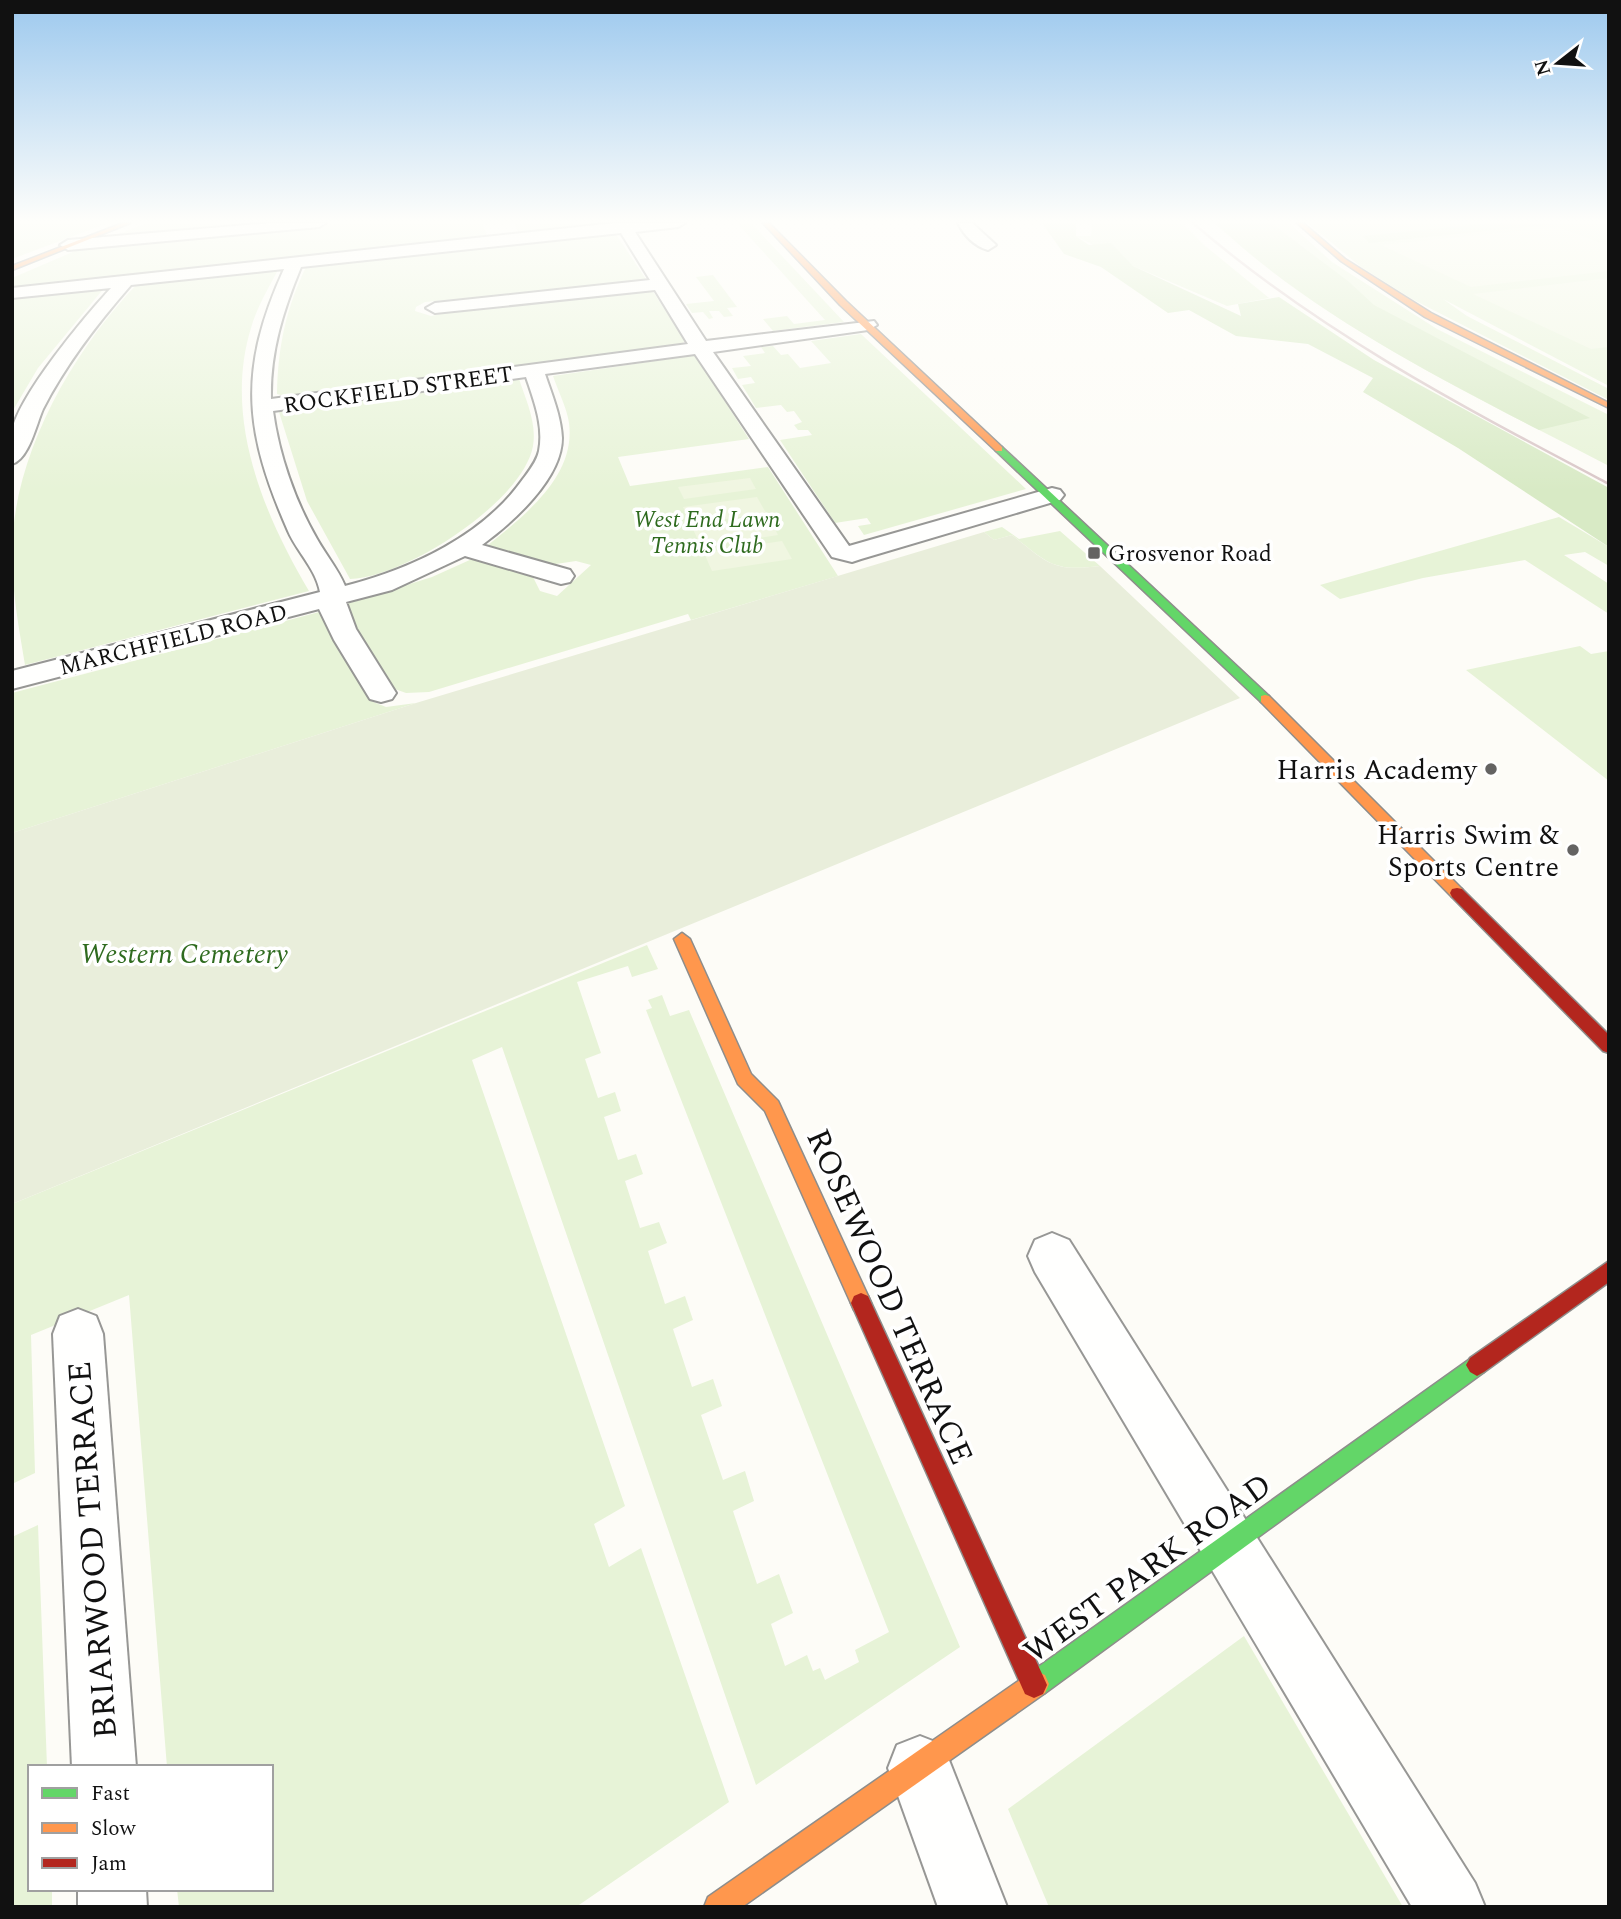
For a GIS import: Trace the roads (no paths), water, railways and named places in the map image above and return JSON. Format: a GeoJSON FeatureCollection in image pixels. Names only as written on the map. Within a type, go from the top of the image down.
{"type":"FeatureCollection","features":[{"type":"Feature","properties":{"kind":"street"},"geometry":{"type":"LineString","coordinates":[[12,457],[22,430],[47,382],[97,313]]}},
{"type":"Feature","properties":{"kind":"street"},"geometry":{"type":"LineString","coordinates":[[274,313],[267,329],[260,364],[260,407],[283,493],[304,539],[334,589],[333,608],[381,693]]}},
{"type":"Feature","properties":{"kind":"street"},"geometry":{"type":"LineString","coordinates":[[680,313],[835,547],[841,552],[852,554],[1045,490]]}},
{"type":"Feature","properties":{"kind":"street"},"geometry":{"type":"LineString","coordinates":[[854,313],[1234,668],[1609,1046]]}},
{"type":"Feature","properties":{"kind":"street"},"geometry":{"type":"LineString","coordinates":[[1425,313],[1470,338],[1609,405]]}},
{"type":"Feature","properties":{"kind":"street","name":"ROCKFIELD STREET"},"geometry":{"type":"LineString","coordinates":[[260,407],[868,326]]}},
{"type":"Feature","properties":{"kind":"street","name":"MARCHFIELD ROAD"},"geometry":{"type":"LineString","coordinates":[[12,680],[383,584],[428,567],[463,547],[500,519],[530,488],[551,452],[551,422],[534,370]]}},
{"type":"Feature","properties":{"kind":"street"},"geometry":{"type":"LineString","coordinates":[[463,547],[561,576]]}},
{"type":"Feature","properties":{"kind":"street","name":"ROSEWOOD TERRACE"},"geometry":{"type":"LineString","coordinates":[[682,939],[744,1079],[772,1106],[1034,1685]]}},
{"type":"Feature","properties":{"kind":"street"},"geometry":{"type":"LineString","coordinates":[[1052,1256],[1451,1907]]}},
{"type":"Feature","properties":{"kind":"street","name":"WEST PARK ROAD"},"geometry":{"type":"LineString","coordinates":[[718,1907],[920,1768],[1609,1270]]}},
{"type":"Feature","properties":{"kind":"street","name":"BRIARWOOD TERRACE"},"geometry":{"type":"LineString","coordinates":[[78,1334],[104,1765]]}},
{"type":"Feature","properties":{"kind":"street"},"geometry":{"type":"LineString","coordinates":[[920,1768],[973,1907]]}},
{"type":"Feature","properties":{"kind":"railway"},"geometry":{"type":"LineString","coordinates":[[1311,313],[1446,396],[1609,484]]}},
{"type":"Feature","properties":{"kind":"place","name":"Grosvenor Road"},"geometry":{"type":"Point","coordinates":[1094,553]}},
{"type":"Feature","properties":{"kind":"place","name":"Harris Academy"},"geometry":{"type":"Point","coordinates":[1491,769]}},
{"type":"Feature","properties":{"kind":"place","name":"Harris Swim & Sports Centre"},"geometry":{"type":"Point","coordinates":[1573,850]}},
{"type":"Feature","properties":{"kind":"park label","name":"West End Lawn Tennis Club"},"geometry":{"type":"Point","coordinates":[707,532]}},
{"type":"Feature","properties":{"kind":"park label","name":"Western Cemetery"},"geometry":{"type":"Point","coordinates":[184,953]}}]}
